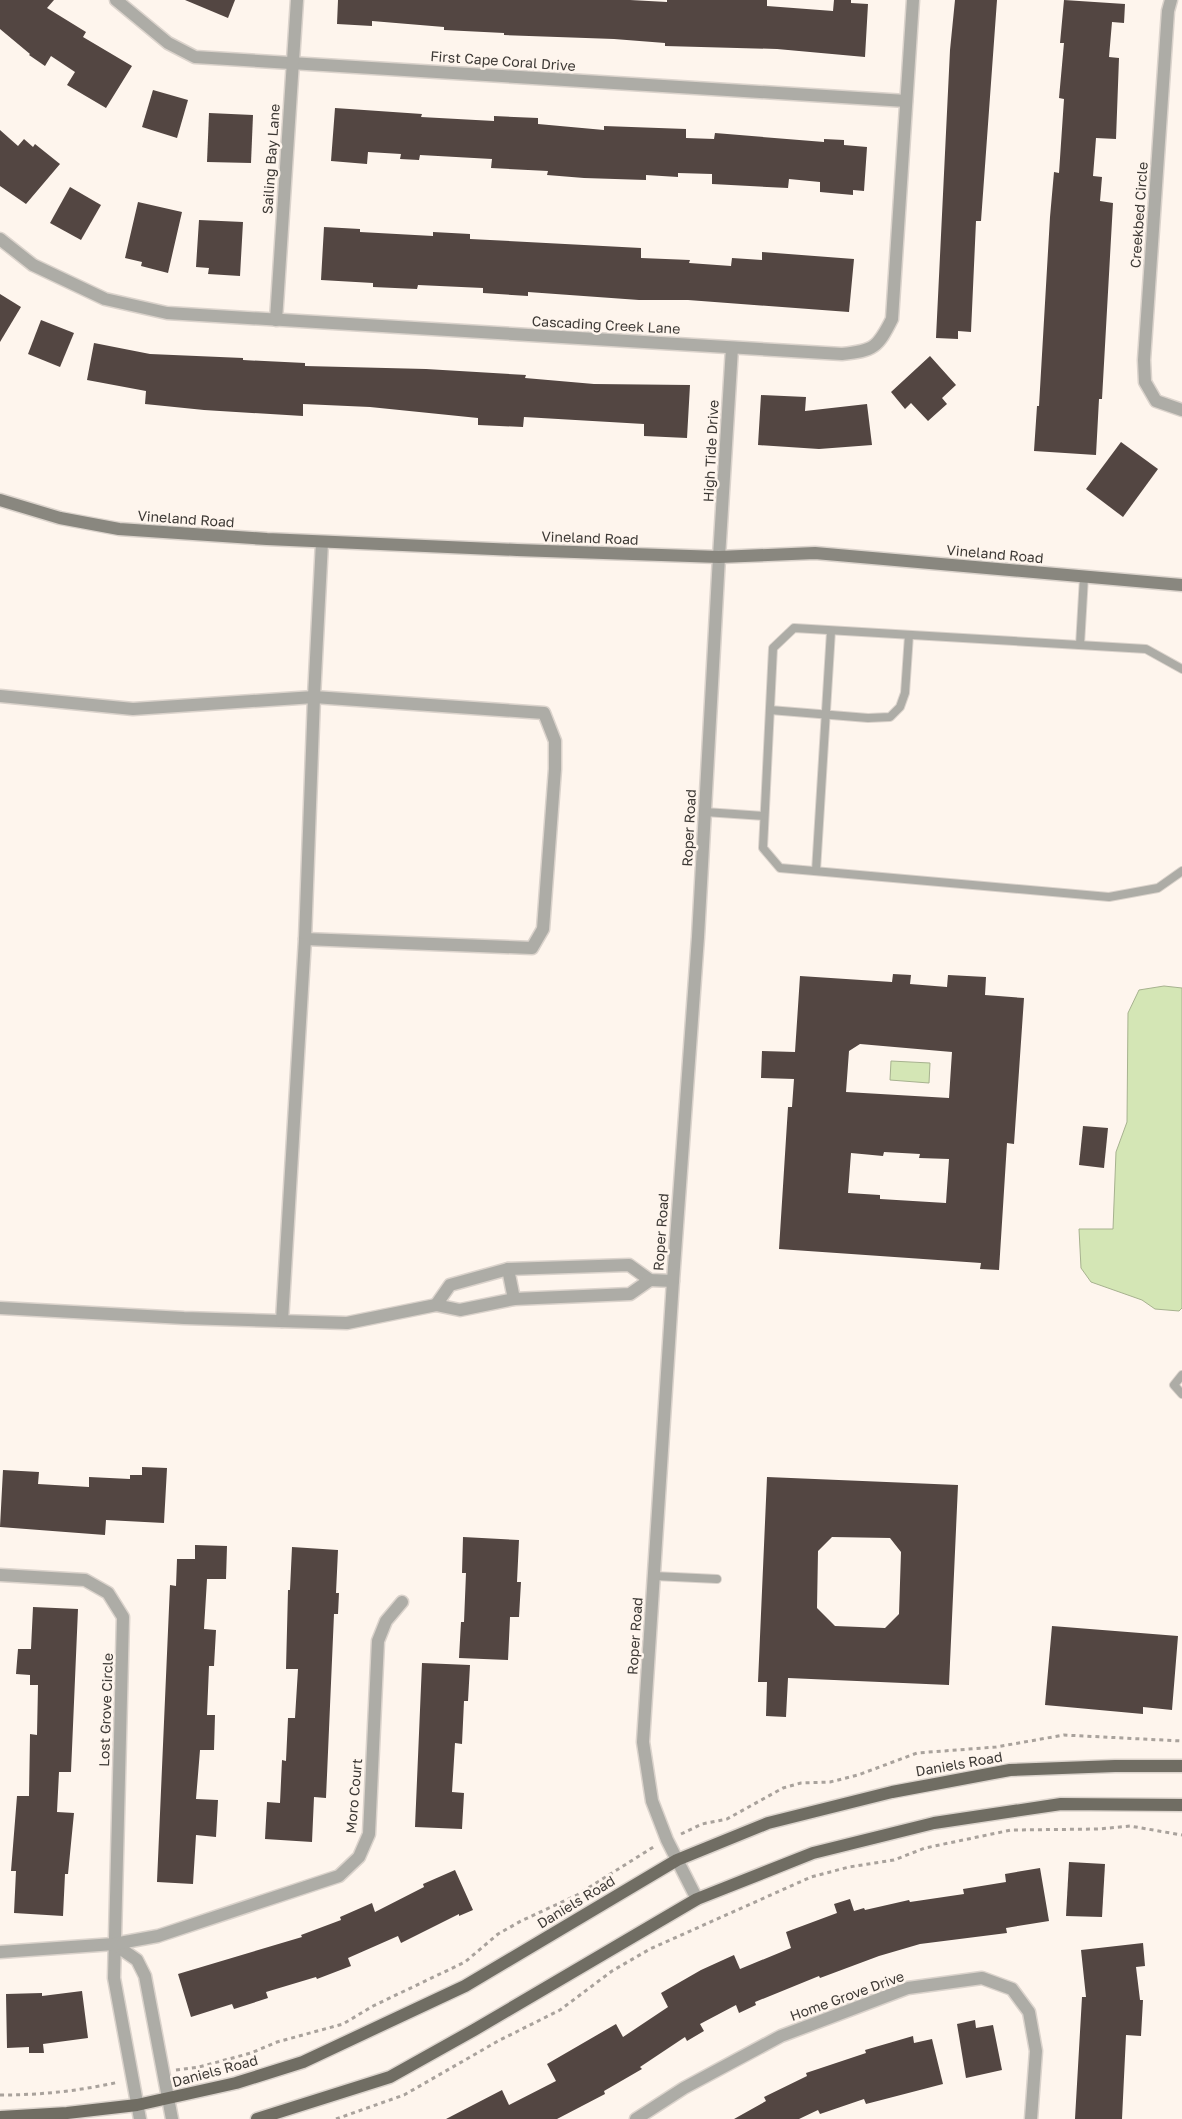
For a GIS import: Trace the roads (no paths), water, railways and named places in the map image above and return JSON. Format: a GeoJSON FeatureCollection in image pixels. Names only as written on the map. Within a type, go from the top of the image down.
{"type":"FeatureCollection","features":[{"type":"Feature","properties":{"kind":"main road","name":"Vineland Road"},"geometry":{"type":"LineString","coordinates":[[0,500],[60,518],[119,529],[322,542],[719,557],[815,553],[1182,585]]}},
{"type":"Feature","properties":{"kind":"main road","name":"Daniels Road"},"geometry":{"type":"LineString","coordinates":[[0,2118],[137,2105],[236,2083],[303,2062],[465,1986],[677,1860],[768,1823],[892,1792],[1010,1770],[1115,1766],[1182,1766]]}},
{"type":"Feature","properties":{"kind":"main road"},"geometry":{"type":"LineString","coordinates":[[257,2119],[390,2077],[697,1899],[813,1852],[934,1823],[1061,1804],[1182,1805]]}},
{"type":"Feature","properties":{"kind":"street","name":"First Cape Coral Drive"},"geometry":{"type":"LineString","coordinates":[[116,0],[168,43],[195,57],[906,101]]}},
{"type":"Feature","properties":{"kind":"street","name":"Sailing Bay Lane"},"geometry":{"type":"LineString","coordinates":[[276,320],[296,0]]}},
{"type":"Feature","properties":{"kind":"street","name":"Cascading Creek Lane"},"geometry":{"type":"LineString","coordinates":[[0,239],[33,265],[105,299],[166,312],[732,348],[842,354],[863,352],[880,341],[892,319],[913,0]]}},
{"type":"Feature","properties":{"kind":"street","name":"Creekbed Circle"},"geometry":{"type":"LineString","coordinates":[[1171,0],[1168,11],[1144,360],[1146,382],[1156,402],[1182,410]]}},
{"type":"Feature","properties":{"kind":"street","name":"High Tide Drive"},"geometry":{"type":"LineString","coordinates":[[719,557],[732,348]]}},
{"type":"Feature","properties":{"kind":"street"},"geometry":{"type":"LineString","coordinates":[[282,1321],[305,939],[322,542]]}},
{"type":"Feature","properties":{"kind":"street","name":"Roper Road"},"geometry":{"type":"LineString","coordinates":[[697,1899],[677,1860],[652,1801],[643,1742],[698,936],[719,557]]}},
{"type":"Feature","properties":{"kind":"street"},"geometry":{"type":"LineString","coordinates":[[0,696],[133,709],[314,697],[544,713],[555,741],[555,769],[543,929],[532,948],[305,939]]}},
{"type":"Feature","properties":{"kind":"street"},"geometry":{"type":"LineString","coordinates":[[436,1305],[450,1285],[508,1269],[629,1265],[650,1280],[673,1281]]}},
{"type":"Feature","properties":{"kind":"street"},"geometry":{"type":"LineString","coordinates":[[508,1269],[514,1299]]}},
{"type":"Feature","properties":{"kind":"street"},"geometry":{"type":"LineString","coordinates":[[0,1308],[184,1318],[347,1323],[436,1305],[460,1310],[514,1299],[630,1294],[650,1280]]}},
{"type":"Feature","properties":{"kind":"street","name":"Lost Grove Circle"},"geometry":{"type":"LineString","coordinates":[[0,1576],[85,1580],[108,1593],[123,1617],[114,1978],[140,2119]]}},
{"type":"Feature","properties":{"kind":"street","name":"Moro Court"},"geometry":{"type":"LineString","coordinates":[[114,1944],[158,1936],[339,1876],[359,1857],[369,1834],[378,1641],[386,1621],[402,1602]]}},
{"type":"Feature","properties":{"kind":"street"},"geometry":{"type":"LineString","coordinates":[[0,1952],[114,1944],[137,1960],[145,1976],[172,2119]]}},
{"type":"Feature","properties":{"kind":"street","name":"Home Grove Drive"},"geometry":{"type":"LineString","coordinates":[[636,2119],[684,2088],[781,2036],[908,1988],[982,1978],[1012,1989],[1029,2012],[1036,2051],[1031,2119]]}},
{"type":"Feature","properties":{"kind":"lane"},"geometry":{"type":"LineString","coordinates":[[1080,645],[1084,577]]}},
{"type":"Feature","properties":{"kind":"lane"},"geometry":{"type":"LineString","coordinates":[[1182,669],[1146,649],[794,628],[774,648],[762,848],[780,868],[1108,897],[1158,888],[1182,870]]}},
{"type":"Feature","properties":{"kind":"lane"},"geometry":{"type":"LineString","coordinates":[[816,871],[831,631]]}},
{"type":"Feature","properties":{"kind":"lane"},"geometry":{"type":"LineString","coordinates":[[770,710],[875,718],[890,717],[900,707],[905,693],[909,635]]}},
{"type":"Feature","properties":{"kind":"lane"},"geometry":{"type":"LineString","coordinates":[[705,812],[764,816]]}},
{"type":"Feature","properties":{"kind":"lane"},"geometry":{"type":"LineString","coordinates":[[1182,1375],[1174,1386],[1182,1394]]}},
{"type":"Feature","properties":{"kind":"lane"},"geometry":{"type":"LineString","coordinates":[[654,1576],[717,1579]]}}]}
